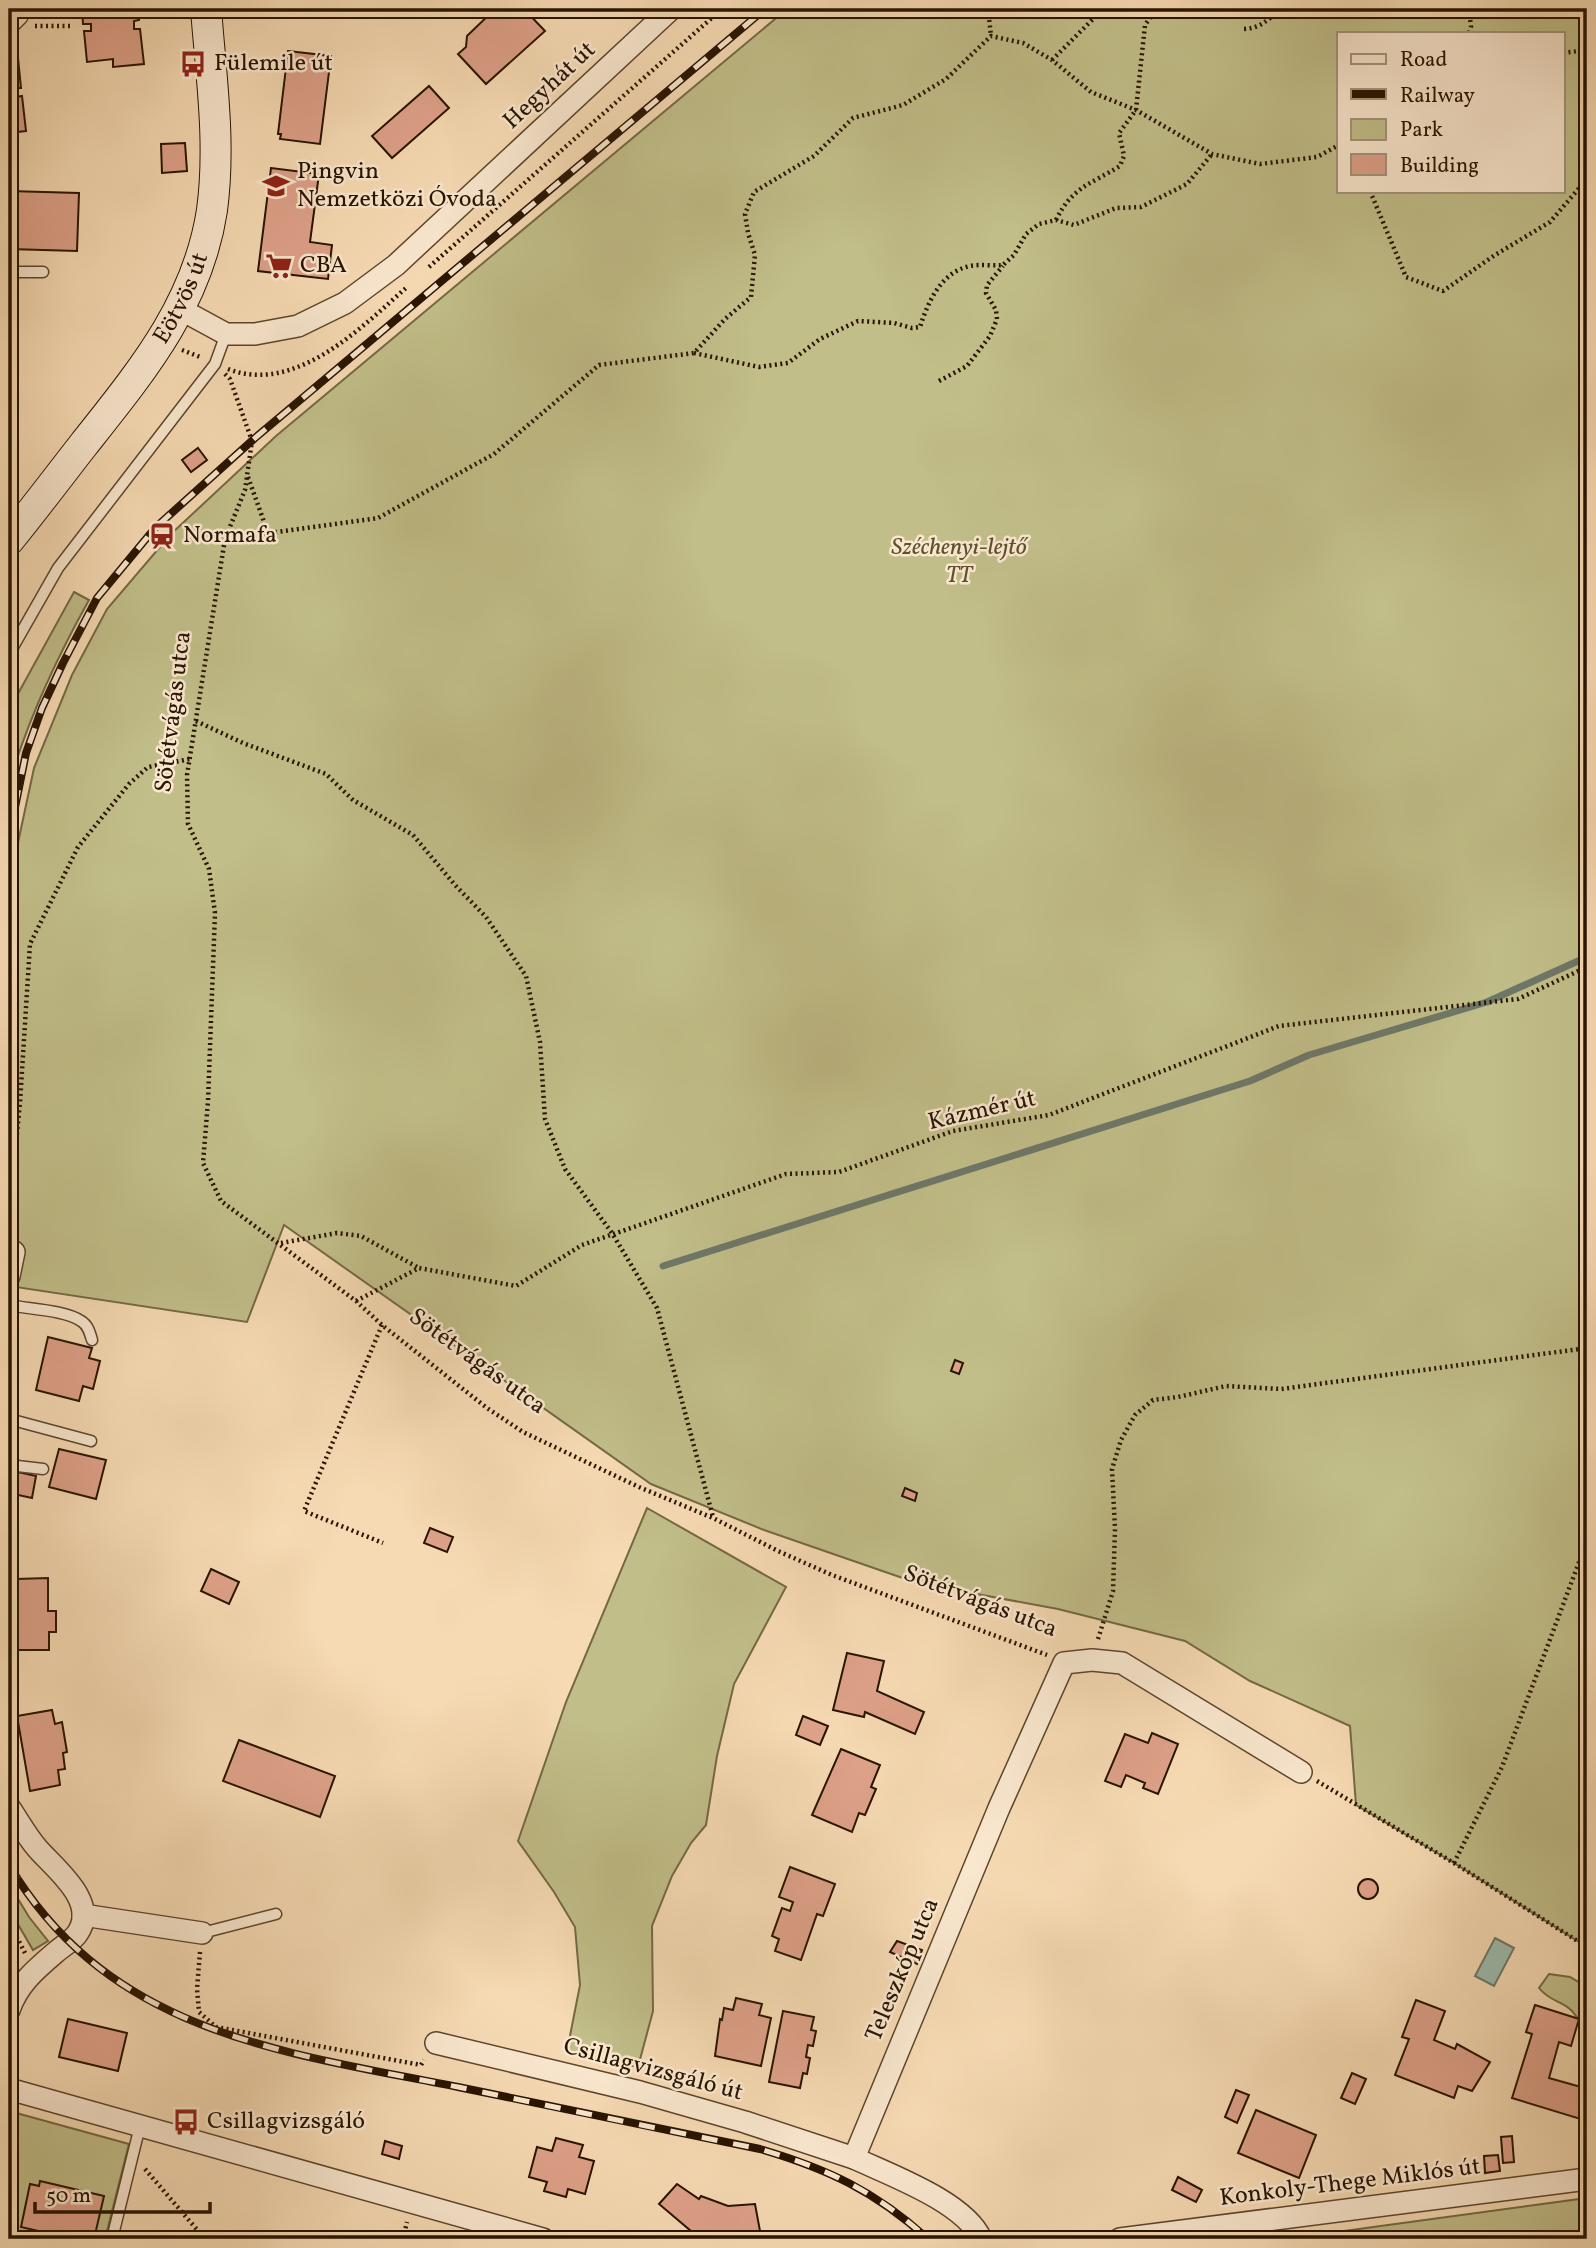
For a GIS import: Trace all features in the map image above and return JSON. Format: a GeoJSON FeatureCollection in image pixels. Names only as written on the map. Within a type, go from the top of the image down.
{"type":"FeatureCollection","features":[{"type":"Feature","properties":{"kind":"street","name":"Eötvös út"},"geometry":{"type":"LineString","coordinates":[[9,540],[155,353],[194,278],[205,244],[215,178],[216,146],[206,9]]}},
{"type":"Feature","properties":{"kind":"street","name":"Hegyhát út"},"geometry":{"type":"LineString","coordinates":[[226,334],[255,334],[298,326],[345,303],[374,284],[671,9]]}},
{"type":"Feature","properties":{"kind":"street"},"geometry":{"type":"LineString","coordinates":[[180,309],[226,334]]}},
{"type":"Feature","properties":{"kind":"street"},"geometry":{"type":"LineString","coordinates":[[9,1276],[14,1252]]}},
{"type":"Feature","properties":{"kind":"street","name":"Sötétvágás utca"},"geometry":{"type":"LineString","coordinates":[[1064,1663],[1092,1660],[1122,1663],[1301,1772]]}},
{"type":"Feature","properties":{"kind":"street","name":"Teleszkóp utca"},"geometry":{"type":"LineString","coordinates":[[854,2158],[999,1808],[1064,1663]]}},
{"type":"Feature","properties":{"kind":"street"},"geometry":{"type":"LineString","coordinates":[[9,1807],[37,1848],[65,1875],[78,1897],[83,1915],[78,1933],[34,1970],[20,1987],[9,2010]]}},
{"type":"Feature","properties":{"kind":"street"},"geometry":{"type":"LineString","coordinates":[[83,1915],[202,1933]]}},
{"type":"Feature","properties":{"kind":"street","name":"Csillagvizsgáló út"},"geometry":{"type":"LineString","coordinates":[[436,2043],[640,2092],[745,2122],[854,2158]]}},
{"type":"Feature","properties":{"kind":"street"},"geometry":{"type":"LineString","coordinates":[[9,2089],[543,2239]]}},
{"type":"Feature","properties":{"kind":"street"},"geometry":{"type":"LineString","coordinates":[[854,2158],[945,2203],[965,2217],[981,2239]]}},
{"type":"Feature","properties":{"kind":"street","name":"Konkoly-Thege Miklós út"},"geometry":{"type":"LineString","coordinates":[[1120,2239],[1236,2230],[1587,2179]]}},
{"type":"Feature","properties":{"kind":"lane"},"geometry":{"type":"LineString","coordinates":[[9,31],[22,13]]}},
{"type":"Feature","properties":{"kind":"lane"},"geometry":{"type":"LineString","coordinates":[[14,272],[43,272]]}},
{"type":"Feature","properties":{"kind":"lane"},"geometry":{"type":"LineString","coordinates":[[9,654],[58,568],[215,364],[226,334]]}},
{"type":"Feature","properties":{"kind":"lane"},"geometry":{"type":"LineString","coordinates":[[9,1305],[81,1320],[90,1330],[92,1340]]}},
{"type":"Feature","properties":{"kind":"lane"},"geometry":{"type":"LineString","coordinates":[[9,1419],[91,1441]]}},
{"type":"Feature","properties":{"kind":"lane"},"geometry":{"type":"LineString","coordinates":[[9,1465],[43,1469]]}},
{"type":"Feature","properties":{"kind":"lane"},"geometry":{"type":"LineString","coordinates":[[202,1933],[276,1914]]}},
{"type":"Feature","properties":{"kind":"lane"},"geometry":{"type":"LineString","coordinates":[[113,2239],[140,2126]]}},
{"type":"Feature","properties":{"kind":"path"},"geometry":{"type":"LineString","coordinates":[[988,9],[991,36]]}},
{"type":"Feature","properties":{"kind":"path"},"geometry":{"type":"LineString","coordinates":[[1052,60],[1103,9]]}},
{"type":"Feature","properties":{"kind":"path"},"geometry":{"type":"LineString","coordinates":[[1056,220],[1064,204],[1088,182],[1120,166],[1124,156],[1119,133],[1136,110],[1145,25],[1156,9]]}},
{"type":"Feature","properties":{"kind":"path"},"geometry":{"type":"LineString","coordinates":[[1244,29],[1257,28],[1284,9]]}},
{"type":"Feature","properties":{"kind":"path"},"geometry":{"type":"LineString","coordinates":[[1469,9],[1469,32]]}},
{"type":"Feature","properties":{"kind":"path"},"geometry":{"type":"LineString","coordinates":[[22,13],[37,27],[73,26]]}},
{"type":"Feature","properties":{"kind":"path"},"geometry":{"type":"LineString","coordinates":[[991,36],[1023,43],[1052,60],[1091,92],[1136,110],[1212,154],[1260,164],[1317,157],[1337,146]]}},
{"type":"Feature","properties":{"kind":"path"},"geometry":{"type":"LineString","coordinates":[[694,353],[725,319],[751,297],[755,255],[745,214],[754,192],[814,156],[853,118],[903,105],[946,79],[991,36]]}},
{"type":"Feature","properties":{"kind":"path"},"geometry":{"type":"LineString","coordinates":[[1564,53],[1587,50]]}},
{"type":"Feature","properties":{"kind":"path"},"geometry":{"type":"LineString","coordinates":[[1331,149],[1337,154]]}},
{"type":"Feature","properties":{"kind":"path"},"geometry":{"type":"LineString","coordinates":[[939,381],[967,366],[990,336],[997,319],[996,310],[986,293],[987,285],[1014,255],[1026,234],[1039,224],[1056,220],[1074,225],[1116,208],[1142,207],[1187,184],[1212,154]]}},
{"type":"Feature","properties":{"kind":"path"},"geometry":{"type":"LineString","coordinates":[[1370,192],[1406,277],[1443,291],[1550,222],[1587,179]]}},
{"type":"Feature","properties":{"kind":"path"},"geometry":{"type":"LineString","coordinates":[[225,539],[378,518],[494,454],[599,365],[694,353],[759,367],[788,363],[820,338],[858,321],[920,327],[928,304],[945,279],[969,266],[1003,265]]}},
{"type":"Feature","properties":{"kind":"path"},"geometry":{"type":"LineString","coordinates":[[9,335],[14,272]]}},
{"type":"Feature","properties":{"kind":"path","name":"Sötétvágás utca"},"geometry":{"type":"LineString","coordinates":[[230,379],[252,441],[245,490],[225,539],[187,775],[188,824],[209,869],[215,913],[203,1163],[221,1201],[356,1301],[382,1325],[487,1408],[523,1432],[713,1517],[832,1575],[1064,1663]]}},
{"type":"Feature","properties":{"kind":"path"},"geometry":{"type":"LineString","coordinates":[[247,476],[268,533]]}},
{"type":"Feature","properties":{"kind":"path"},"geometry":{"type":"LineString","coordinates":[[196,721],[243,743],[326,774],[353,800],[413,835],[486,917],[526,976],[540,1042],[545,1119],[565,1169],[612,1233],[657,1308],[713,1517]]}},
{"type":"Feature","properties":{"kind":"path"},"geometry":{"type":"LineString","coordinates":[[14,1252],[12,1183],[30,944],[78,847],[129,784],[148,767],[190,759]]}},
{"type":"Feature","properties":{"kind":"path","name":"Kázmér út"},"geometry":{"type":"LineString","coordinates":[[280,1243],[337,1233],[362,1236],[419,1268],[516,1286],[582,1245],[612,1233],[786,1174],[839,1172],[953,1132],[1049,1115],[1279,1026],[1518,999],[1587,967]]}},
{"type":"Feature","properties":{"kind":"path"},"geometry":{"type":"LineString","coordinates":[[356,1301],[419,1268]]}},
{"type":"Feature","properties":{"kind":"path"},"geometry":{"type":"LineString","coordinates":[[382,1325],[304,1510],[383,1543]]}},
{"type":"Feature","properties":{"kind":"path"},"geometry":{"type":"LineString","coordinates":[[1092,1660],[1113,1591],[1115,1529],[1112,1469],[1121,1440],[1135,1415],[1153,1400],[1226,1386],[1281,1389],[1587,1348]]}},
{"type":"Feature","properties":{"kind":"path"},"geometry":{"type":"LineString","coordinates":[[1454,1863],[1502,1767],[1585,1556],[1587,1541]]}},
{"type":"Feature","properties":{"kind":"path"},"geometry":{"type":"LineString","coordinates":[[1301,1772],[1454,1863],[1587,1947]]}},
{"type":"Feature","properties":{"kind":"path"},"geometry":{"type":"LineString","coordinates":[[9,1923],[34,1970]]}},
{"type":"Feature","properties":{"kind":"path"},"geometry":{"type":"LineString","coordinates":[[202,1933],[197,1989],[199,2012],[216,2027],[421,2064],[436,2043]]}},
{"type":"Feature","properties":{"kind":"path"},"geometry":{"type":"LineString","coordinates":[[133,2155],[205,2239]]}},
{"type":"Feature","properties":{"kind":"path"},"geometry":{"type":"LineString","coordinates":[[403,2239],[409,2215]]}},
{"type":"Feature","properties":{"kind":"green space","name":"Széchenyi-lejtő TT"},"geometry":{"type":"Polygon","coordinates":[[[787,9],[1587,9],[1587,1947],[1356,1805],[1350,1726],[1250,1681],[1185,1641],[1058,1609],[917,1583],[764,1530],[651,1484],[284,1225],[247,1322],[9,1286],[9,922],[16,852],[34,768],[72,675],[107,609],[171,534],[276,436],[787,9]]]}},
{"type":"Feature","properties":{"kind":"green space"},"geometry":{"type":"Polygon","coordinates":[[[74,592],[89,600],[44,690],[9,784],[9,710],[74,592]]]}},
{"type":"Feature","properties":{"kind":"green space"},"geometry":{"type":"Polygon","coordinates":[[[647,1508],[786,1587],[734,1684],[717,1756],[706,1825],[691,1843],[672,1876],[652,1926],[653,2011],[638,2067],[567,2051],[580,1985],[575,1927],[518,1841],[566,1702],[647,1508]]]}},
{"type":"Feature","properties":{"kind":"green space"},"geometry":{"type":"Polygon","coordinates":[[[9,1884],[29,1917],[48,1941],[33,1950],[9,1909],[9,1884]]]}},
{"type":"Feature","properties":{"kind":"green space"},"geometry":{"type":"Polygon","coordinates":[[[1549,1974],[1570,1977],[1587,1987],[1587,2049],[1576,2015],[1539,1988],[1549,1974]]]}},
{"type":"Feature","properties":{"kind":"green space"},"geometry":{"type":"Polygon","coordinates":[[[9,2111],[129,2144],[105,2239],[9,2239],[9,2111]]]}},
{"type":"Feature","properties":{"kind":"green space"},"geometry":{"type":"Polygon","coordinates":[[[1587,2198],[1587,2239],[1285,2239],[1587,2198]]]}},
{"type":"Feature","properties":{"kind":"shaded area"},"geometry":{"type":"Polygon","coordinates":[[[1495,1938],[1514,1948],[1494,1986],[1475,1976],[1495,1938]]]}},
{"type":"Feature","properties":{"kind":"building"},"geometry":{"type":"Polygon","coordinates":[[[82,9],[138,9],[139,20],[134,21],[134,29],[140,29],[144,64],[113,67],[113,59],[87,62],[84,31],[91,31],[91,24],[83,24],[82,9]]]}},
{"type":"Feature","properties":{"kind":"building"},"geometry":{"type":"Polygon","coordinates":[[[286,9],[328,9],[328,15],[287,18],[286,9]]]}},
{"type":"Feature","properties":{"kind":"building"},"geometry":{"type":"Polygon","coordinates":[[[495,9],[524,9],[545,31],[486,84],[458,54],[466,47],[467,36],[495,9]]]}},
{"type":"Feature","properties":{"kind":"building"},"geometry":{"type":"Polygon","coordinates":[[[288,51],[331,56],[320,144],[280,139],[281,134],[278,134],[288,51]]]}},
{"type":"Feature","properties":{"kind":"building"},"geometry":{"type":"Polygon","coordinates":[[[18,58],[21,88],[16,88],[16,97],[22,96],[26,131],[9,133],[9,59],[18,58]]]}},
{"type":"Feature","properties":{"kind":"building"},"geometry":{"type":"Polygon","coordinates":[[[429,86],[449,108],[392,158],[372,136],[429,86]]]}},
{"type":"Feature","properties":{"kind":"building"},"geometry":{"type":"Polygon","coordinates":[[[185,143],[187,171],[162,173],[161,144],[185,143]]]}},
{"type":"Feature","properties":{"kind":"building"},"geometry":{"type":"Polygon","coordinates":[[[271,168],[319,174],[310,242],[332,245],[328,279],[258,271],[271,168]]]}},
{"type":"Feature","properties":{"kind":"building"},"geometry":{"type":"Polygon","coordinates":[[[9,191],[79,193],[77,251],[9,249],[9,191]]]}},
{"type":"Feature","properties":{"kind":"building"},"geometry":{"type":"Polygon","coordinates":[[[198,448],[207,460],[191,472],[182,460],[198,448]]]}},
{"type":"Feature","properties":{"kind":"building"},"geometry":{"type":"Polygon","coordinates":[[[48,1337],[92,1348],[89,1358],[100,1361],[93,1389],[83,1386],[79,1401],[36,1390],[48,1337]]]}},
{"type":"Feature","properties":{"kind":"building"},"geometry":{"type":"Polygon","coordinates":[[[955,1360],[963,1363],[959,1374],[951,1371],[955,1360]]]}},
{"type":"Feature","properties":{"kind":"building"},"geometry":{"type":"Polygon","coordinates":[[[59,1449],[106,1460],[96,1499],[49,1487],[59,1449]]]}},
{"type":"Feature","properties":{"kind":"building"},"geometry":{"type":"Polygon","coordinates":[[[9,1470],[36,1476],[32,1498],[9,1493],[9,1470]]]}},
{"type":"Feature","properties":{"kind":"building"},"geometry":{"type":"Polygon","coordinates":[[[905,1488],[917,1493],[915,1501],[902,1496],[905,1488]]]}},
{"type":"Feature","properties":{"kind":"building"},"geometry":{"type":"Polygon","coordinates":[[[430,1528],[453,1537],[447,1552],[424,1543],[430,1528]]]}},
{"type":"Feature","properties":{"kind":"building"},"geometry":{"type":"Polygon","coordinates":[[[211,1569],[239,1582],[229,1604],[201,1591],[211,1569]]]}},
{"type":"Feature","properties":{"kind":"building"},"geometry":{"type":"Polygon","coordinates":[[[48,1578],[48,1611],[56,1611],[56,1632],[49,1632],[49,1650],[17,1650],[16,1579],[48,1578]]]}},
{"type":"Feature","properties":{"kind":"building"},"geometry":{"type":"Polygon","coordinates":[[[847,1653],[884,1661],[877,1691],[924,1712],[915,1734],[865,1712],[864,1717],[833,1710],[847,1653]]]}},
{"type":"Feature","properties":{"kind":"building"},"geometry":{"type":"Polygon","coordinates":[[[52,1710],[55,1724],[62,1722],[67,1752],[63,1753],[65,1769],[58,1770],[60,1785],[30,1791],[17,1716],[52,1710]]]}},
{"type":"Feature","properties":{"kind":"building"},"geometry":{"type":"Polygon","coordinates":[[[803,1716],[828,1726],[820,1745],[796,1735],[803,1716]]]}},
{"type":"Feature","properties":{"kind":"building"},"geometry":{"type":"Polygon","coordinates":[[[1152,1733],[1178,1744],[1158,1794],[1143,1788],[1145,1783],[1126,1775],[1121,1787],[1105,1781],[1125,1734],[1148,1743],[1152,1733]]]}},
{"type":"Feature","properties":{"kind":"building"},"geometry":{"type":"Polygon","coordinates":[[[239,1740],[335,1776],[320,1817],[223,1781],[239,1740]]]}},
{"type":"Feature","properties":{"kind":"building"},"geometry":{"type":"Polygon","coordinates":[[[841,1749],[880,1765],[871,1787],[876,1789],[865,1815],[859,1813],[852,1832],[812,1815],[841,1749]]]}},
{"type":"Feature","properties":{"kind":"building"},"geometry":{"type":"Polygon","coordinates":[[[790,1867],[835,1884],[823,1916],[817,1914],[801,1960],[775,1951],[779,1939],[772,1936],[782,1908],[790,1911],[793,1902],[779,1897],[790,1867]]]}},
{"type":"Feature","properties":{"kind":"building"},"geometry":{"type":"Polygon","coordinates":[[[1368,1879],[1375,1882],[1378,1889],[1375,1896],[1368,1899],[1361,1896],[1358,1889],[1361,1882],[1368,1879]]]}},
{"type":"Feature","properties":{"kind":"building"},"geometry":{"type":"Polygon","coordinates":[[[897,1941],[922,1950],[917,1964],[890,1952],[897,1941]]]}},
{"type":"Feature","properties":{"kind":"building"},"geometry":{"type":"Polygon","coordinates":[[[736,1998],[762,2004],[759,2015],[771,2018],[761,2066],[715,2056],[720,2019],[722,2020],[724,2008],[733,2010],[736,1998]]]}},
{"type":"Feature","properties":{"kind":"building"},"geometry":{"type":"Polygon","coordinates":[[[1416,2000],[1445,2011],[1434,2040],[1455,2049],[1457,2044],[1490,2062],[1472,2091],[1458,2086],[1454,2098],[1395,2075],[1409,2039],[1402,2037],[1416,2000]]]}},
{"type":"Feature","properties":{"kind":"building"},"geometry":{"type":"Polygon","coordinates":[[[1535,2005],[1579,2019],[1571,2046],[1559,2042],[1549,2078],[1581,2087],[1584,2076],[1587,2077],[1587,2121],[1512,2098],[1532,2034],[1526,2032],[1535,2005]]]}},
{"type":"Feature","properties":{"kind":"building"},"geometry":{"type":"Polygon","coordinates":[[[783,2011],[814,2017],[811,2030],[816,2031],[813,2046],[808,2045],[806,2057],[810,2058],[807,2074],[803,2073],[800,2088],[769,2082],[783,2011]]]}},
{"type":"Feature","properties":{"kind":"building"},"geometry":{"type":"Polygon","coordinates":[[[68,2019],[127,2033],[118,2071],[59,2057],[68,2019]]]}},
{"type":"Feature","properties":{"kind":"building"},"geometry":{"type":"Polygon","coordinates":[[[1352,2073],[1366,2079],[1355,2104],[1341,2098],[1352,2073]]]}},
{"type":"Feature","properties":{"kind":"building"},"geometry":{"type":"Polygon","coordinates":[[[1236,2090],[1249,2095],[1237,2123],[1225,2117],[1236,2090]]]}},
{"type":"Feature","properties":{"kind":"building"},"geometry":{"type":"Polygon","coordinates":[[[1256,2110],[1316,2135],[1299,2178],[1238,2153],[1256,2110]]]}},
{"type":"Feature","properties":{"kind":"building"},"geometry":{"type":"Polygon","coordinates":[[[1512,2136],[1514,2162],[1503,2163],[1501,2137],[1512,2136]]]}},
{"type":"Feature","properties":{"kind":"building"},"geometry":{"type":"Polygon","coordinates":[[[556,2138],[583,2145],[579,2157],[594,2161],[585,2194],[568,2189],[566,2197],[544,2191],[547,2182],[529,2177],[537,2147],[552,2151],[556,2138]]]}},
{"type":"Feature","properties":{"kind":"building"},"geometry":{"type":"Polygon","coordinates":[[[385,2141],[402,2146],[399,2159],[382,2154],[385,2141]]]}},
{"type":"Feature","properties":{"kind":"building"},"geometry":{"type":"Polygon","coordinates":[[[1498,2155],[1500,2171],[1485,2173],[1484,2156],[1498,2155]]]}},
{"type":"Feature","properties":{"kind":"building"},"geometry":{"type":"Polygon","coordinates":[[[1178,2177],[1202,2190],[1196,2202],[1172,2190],[1178,2177]]]}},
{"type":"Feature","properties":{"kind":"building"},"geometry":{"type":"Polygon","coordinates":[[[40,2181],[104,2196],[94,2239],[73,2239],[21,2227],[30,2184],[39,2186],[40,2181]]]}},
{"type":"Feature","properties":{"kind":"building"},"geometry":{"type":"Polygon","coordinates":[[[677,2184],[699,2199],[701,2196],[728,2206],[755,2204],[760,2231],[728,2239],[691,2231],[659,2204],[677,2184]]]}},
{"type":"Feature","properties":{"kind":"waterway"},"geometry":{"type":"LineString","coordinates":[[663,1266],[1250,1081],[1309,1055],[1487,1002],[1587,957]]}},
{"type":"Feature","properties":{"kind":"railway"},"geometry":{"type":"LineString","coordinates":[[9,837],[26,753],[42,708],[63,663],[97,598],[155,528],[255,438],[765,9]]}},
{"type":"Feature","properties":{"kind":"railway"},"geometry":{"type":"LineString","coordinates":[[9,1865],[50,1922],[97,1966],[149,2000],[206,2026],[266,2046],[328,2061],[760,2149],[850,2183],[889,2208],[928,2239]]}},
{"type":"Feature","properties":{"kind":"place","name":"Fülemile út"},"geometry":{"type":"Point","coordinates":[193,64]}},
{"type":"Feature","properties":{"kind":"place","name":"Pingvin Nemzetközi Óvoda"},"geometry":{"type":"Point","coordinates":[276,186]}},
{"type":"Feature","properties":{"kind":"place","name":"CBA"},"geometry":{"type":"Point","coordinates":[279,266]}},
{"type":"Feature","properties":{"kind":"place","name":"Normafa"},"geometry":{"type":"Point","coordinates":[162,536]}},
{"type":"Feature","properties":{"kind":"place","name":"Csillagvizsgáló"},"geometry":{"type":"Point","coordinates":[186,2122]}}]}
